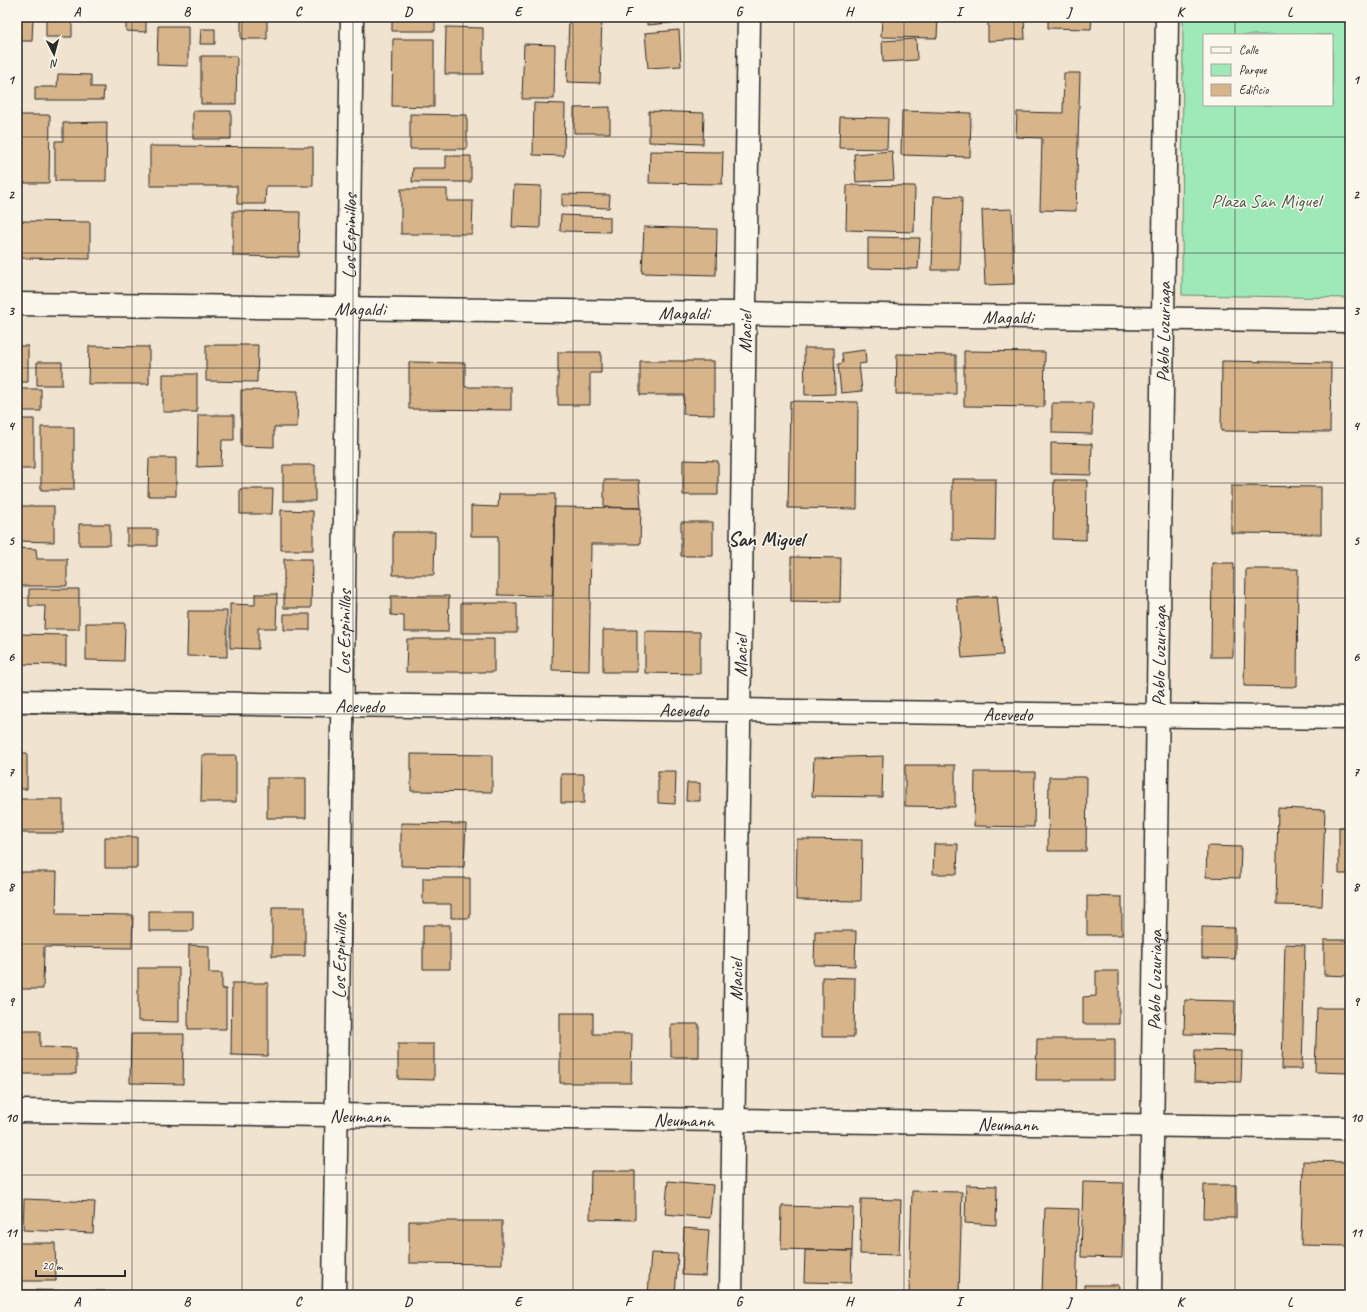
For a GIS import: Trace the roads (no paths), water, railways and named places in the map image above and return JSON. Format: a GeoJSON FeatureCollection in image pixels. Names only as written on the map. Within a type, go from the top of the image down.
{"type":"FeatureCollection","features":[{"type":"Feature","properties":{"kind":"street","name":"Los Espinillos"},"geometry":{"type":"LineString","coordinates":[[334,1295],[352,17]]}},
{"type":"Feature","properties":{"kind":"street","name":"Maciel"},"geometry":{"type":"LineString","coordinates":[[731,1295],[749,17]]}},
{"type":"Feature","properties":{"kind":"street","name":"Pablo Luzuriaga"},"geometry":{"type":"LineString","coordinates":[[1150,1295],[1168,17]]}},
{"type":"Feature","properties":{"kind":"street","name":"Magaldi"},"geometry":{"type":"LineString","coordinates":[[17,304],[1350,321]]}},
{"type":"Feature","properties":{"kind":"street","name":"Acevedo"},"geometry":{"type":"LineString","coordinates":[[17,701],[1350,718]]}},
{"type":"Feature","properties":{"kind":"street","name":"Neumann"},"geometry":{"type":"LineString","coordinates":[[17,1111],[1350,1128]]}},
{"type":"Feature","properties":{"kind":"district","name":"San Miguel"},"geometry":{"type":"Point","coordinates":[766,539]}},
{"type":"Feature","properties":{"kind":"park label","name":"Plaza San Miguel"},"geometry":{"type":"Point","coordinates":[1266,200]}}]}
